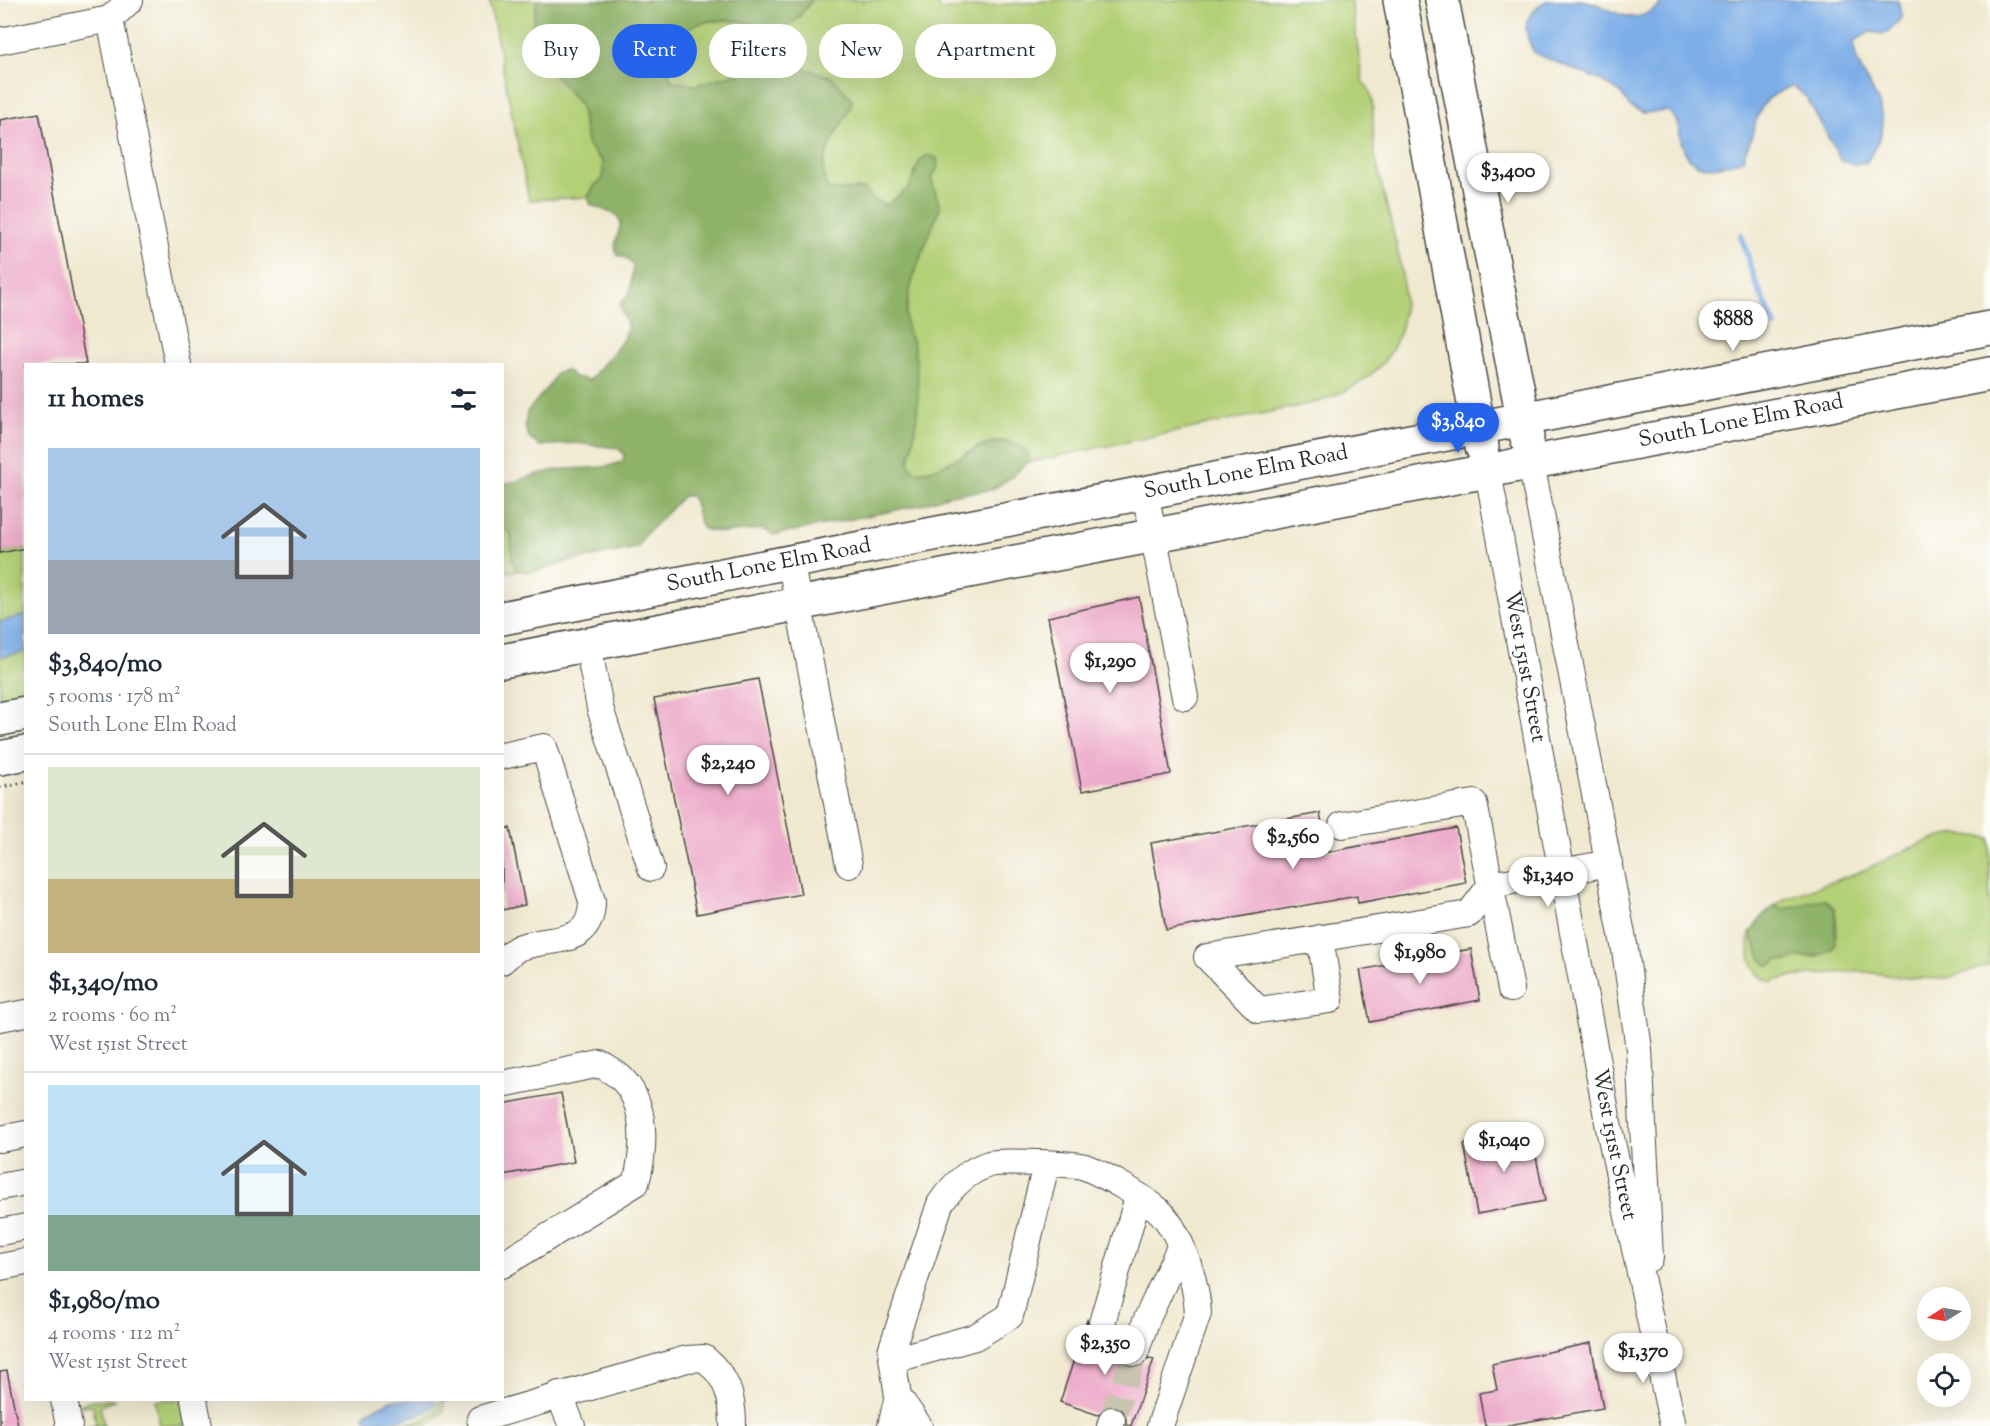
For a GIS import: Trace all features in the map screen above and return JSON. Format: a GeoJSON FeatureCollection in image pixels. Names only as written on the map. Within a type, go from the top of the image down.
{"type":"FeatureCollection","features":[{"type":"Feature","properties":{"kind":"main road","name":"West 151st Street"},"geometry":{"type":"LineString","coordinates":[[1400,0],[1488,472]]}},
{"type":"Feature","properties":{"kind":"main road","name":"West 151st Street"},"geometry":{"type":"LineString","coordinates":[[1442,0],[1531,463]]}},
{"type":"Feature","properties":{"kind":"main road","name":"South Lone Elm Road"},"geometry":{"type":"LineString","coordinates":[[504,618],[790,560],[1990,328]]}},
{"type":"Feature","properties":{"kind":"main road","name":"South Lone Elm Road"},"geometry":{"type":"LineString","coordinates":[[504,661],[1990,374]]}},
{"type":"Feature","properties":{"kind":"main road"},"geometry":{"type":"LineString","coordinates":[[0,719],[24,714]]}},
{"type":"Feature","properties":{"kind":"main road"},"geometry":{"type":"LineString","coordinates":[[0,758],[24,753]]}},
{"type":"Feature","properties":{"kind":"street"},"geometry":{"type":"LineString","coordinates":[[0,41],[110,19],[130,0]]}},
{"type":"Feature","properties":{"kind":"street"},"geometry":{"type":"LineString","coordinates":[[110,19],[178,363]]}},
{"type":"Feature","properties":{"kind":"street","name":"West 151st Street"},"geometry":{"type":"LineString","coordinates":[[1531,463],[1609,863],[1639,1049],[1655,1333]]}},
{"type":"Feature","properties":{"kind":"street","name":"West 151st Street"},"geometry":{"type":"LineString","coordinates":[[1488,472],[1610,1133],[1655,1333],[1673,1426]]}},
{"type":"Feature","properties":{"kind":"street"},"geometry":{"type":"LineString","coordinates":[[1145,492],[1185,697]]}},
{"type":"Feature","properties":{"kind":"street"},"geometry":{"type":"LineString","coordinates":[[790,560],[849,865]]}},
{"type":"Feature","properties":{"kind":"street"},"geometry":{"type":"LineString","coordinates":[[588,645],[600,708],[651,868]]}},
{"type":"Feature","properties":{"kind":"street"},"geometry":{"type":"LineString","coordinates":[[504,756],[544,747],[592,908],[588,926],[577,935],[519,947],[504,959]]}},
{"type":"Feature","properties":{"kind":"street"},"geometry":{"type":"LineString","coordinates":[[1342,825],[1474,803],[1511,989]]}},
{"type":"Feature","properties":{"kind":"street"},"geometry":{"type":"LineString","coordinates":[[1320,938],[1330,1000],[1259,1010],[1207,957],[1320,938],[1469,914],[1491,885],[1609,863]]}},
{"type":"Feature","properties":{"kind":"street"},"geometry":{"type":"LineString","coordinates":[[0,1018],[24,1013]]}},
{"type":"Feature","properties":{"kind":"street"},"geometry":{"type":"LineString","coordinates":[[504,1084],[600,1064],[620,1077],[637,1102],[642,1132],[642,1163],[636,1184],[504,1264]]}},
{"type":"Feature","properties":{"kind":"street"},"geometry":{"type":"LineString","coordinates":[[0,1139],[24,1134]]}},
{"type":"Feature","properties":{"kind":"street"},"geometry":{"type":"LineString","coordinates":[[891,1426],[898,1396],[891,1351],[940,1204],[950,1189],[971,1172],[991,1163],[1083,1167],[1158,1209],[1180,1246],[1198,1294],[1198,1313],[1160,1426]]}},
{"type":"Feature","properties":{"kind":"street"},"geometry":{"type":"LineString","coordinates":[[893,1360],[975,1337],[1010,1316],[1046,1165]]}},
{"type":"Feature","properties":{"kind":"street"},"geometry":{"type":"LineString","coordinates":[[0,1187],[24,1182]]}},
{"type":"Feature","properties":{"kind":"street"},"geometry":{"type":"LineString","coordinates":[[1102,1323],[1138,1197]]}},
{"type":"Feature","properties":{"kind":"street"},"geometry":{"type":"LineString","coordinates":[[0,1232],[24,1227]]}},
{"type":"Feature","properties":{"kind":"street"},"geometry":{"type":"LineString","coordinates":[[1135,1353],[1146,1321],[1180,1246]]}},
{"type":"Feature","properties":{"kind":"street"},"geometry":{"type":"LineString","coordinates":[[0,1267],[24,1262]]}},
{"type":"Feature","properties":{"kind":"street"},"geometry":{"type":"LineString","coordinates":[[479,1415],[687,1359],[704,1358],[722,1372],[733,1410],[733,1426]]}},
{"type":"Feature","properties":{"kind":"street"},"geometry":{"type":"LineString","coordinates":[[559,1394],[572,1426]]}},
{"type":"Feature","properties":{"kind":"street"},"geometry":{"type":"LineString","coordinates":[[898,1396],[919,1426]]}},
{"type":"Feature","properties":{"kind":"street"},"geometry":{"type":"LineString","coordinates":[[63,1401],[69,1426]]}},
{"type":"Feature","properties":{"kind":"street"},"geometry":{"type":"LineString","coordinates":[[194,1401],[199,1426]]}},
{"type":"Feature","properties":{"kind":"path"},"geometry":{"type":"LineString","coordinates":[[0,787],[24,782]]}},
{"type":"Feature","properties":{"kind":"green space"},"geometry":{"type":"Polygon","coordinates":[[[489,0],[537,0],[533,24],[522,24],[522,78],[558,78],[580,105],[588,146],[603,162],[603,179],[595,185],[588,197],[529,200],[489,0]]]}},
{"type":"Feature","properties":{"kind":"green space"},"geometry":{"type":"Polygon","coordinates":[[[537,0],[812,0],[790,24],[753,24],[716,20],[696,24],[612,24],[612,78],[670,78],[671,81],[696,85],[721,78],[807,78],[807,69],[819,73],[819,78],[833,78],[853,100],[826,154],[823,165],[828,189],[837,191],[865,189],[874,200],[885,206],[909,188],[920,160],[927,155],[937,158],[938,167],[931,178],[940,207],[913,278],[907,308],[906,325],[914,348],[918,391],[915,435],[909,463],[914,471],[928,470],[943,466],[988,445],[1003,442],[1016,445],[1029,455],[1026,463],[1012,477],[991,490],[949,495],[920,505],[774,535],[762,529],[723,533],[703,529],[691,496],[683,496],[645,535],[637,548],[569,561],[533,572],[517,571],[512,560],[511,534],[504,529],[504,484],[551,471],[615,464],[623,461],[624,454],[618,448],[575,443],[540,446],[529,438],[525,426],[527,412],[557,372],[566,370],[575,377],[590,380],[626,333],[626,321],[620,304],[630,292],[633,266],[627,258],[617,255],[615,245],[621,223],[617,215],[591,205],[588,197],[595,185],[603,179],[603,162],[588,146],[580,105],[558,78],[600,78],[600,24],[533,24],[537,0]]]}},
{"type":"Feature","properties":{"kind":"green space"},"geometry":{"type":"Polygon","coordinates":[[[812,0],[937,0],[940,10],[1056,0],[1351,0],[1363,84],[1367,86],[1372,101],[1375,154],[1400,265],[1404,299],[1400,330],[1386,358],[1360,383],[1318,402],[1026,463],[1029,455],[1019,447],[1009,442],[997,441],[974,449],[938,467],[926,471],[914,471],[908,463],[916,420],[916,377],[914,348],[906,325],[907,307],[913,278],[940,207],[931,178],[938,167],[915,177],[909,188],[886,206],[874,200],[865,189],[837,191],[828,189],[824,174],[825,159],[838,131],[742,78],[807,78],[807,24],[781,24],[803,10],[812,0]]]}},
{"type":"Feature","properties":{"kind":"green space"},"geometry":{"type":"Polygon","coordinates":[[[715,21],[749,24],[709,24],[709,78],[721,78],[696,85],[671,81],[670,78],[697,78],[696,24],[715,21]]]}},
{"type":"Feature","properties":{"kind":"green space"},"geometry":{"type":"Polygon","coordinates":[[[504,529],[511,534],[512,560],[517,571],[504,572],[504,529]]]}},
{"type":"Feature","properties":{"kind":"green space"},"geometry":{"type":"Polygon","coordinates":[[[24,548],[24,700],[0,705],[0,553],[24,548]]]}},
{"type":"Feature","properties":{"kind":"green space"},"geometry":{"type":"Polygon","coordinates":[[[1959,834],[1990,838],[1990,965],[1944,979],[1907,978],[1859,971],[1789,977],[1771,982],[1758,974],[1750,955],[1750,933],[1761,953],[1774,963],[1795,957],[1818,957],[1837,933],[1836,916],[1800,905],[1785,909],[1775,906],[1784,899],[1859,872],[1920,844],[1959,834]]]}},
{"type":"Feature","properties":{"kind":"green space"},"geometry":{"type":"Polygon","coordinates":[[[1826,900],[1835,909],[1835,947],[1823,954],[1787,961],[1778,960],[1769,966],[1764,963],[1750,933],[1764,914],[1775,906],[1785,909],[1826,900]]]}},
{"type":"Feature","properties":{"kind":"green space"},"geometry":{"type":"Polygon","coordinates":[[[88,1401],[113,1401],[100,1406],[104,1426],[86,1426],[96,1424],[93,1406],[79,1406],[88,1401]]]}},
{"type":"Feature","properties":{"kind":"green space"},"geometry":{"type":"Polygon","coordinates":[[[155,1401],[181,1401],[186,1426],[160,1426],[155,1401]]]}},
{"type":"Feature","properties":{"kind":"green space"},"geometry":{"type":"Polygon","coordinates":[[[440,1401],[444,1401],[444,1410],[431,1423],[387,1426],[411,1423],[426,1418],[437,1408],[440,1401]]]}},
{"type":"Feature","properties":{"kind":"water"},"geometry":{"type":"Polygon","coordinates":[[[1547,0],[1580,0],[1631,17],[1641,16],[1665,0],[1898,0],[1902,18],[1885,34],[1870,32],[1854,41],[1859,64],[1876,97],[1883,119],[1879,139],[1867,162],[1855,164],[1841,161],[1807,98],[1793,86],[1774,95],[1763,105],[1743,160],[1704,167],[1690,159],[1685,152],[1677,124],[1667,111],[1643,113],[1629,106],[1621,93],[1602,81],[1534,53],[1527,36],[1527,23],[1533,12],[1547,0]]]}},
{"type":"Feature","properties":{"kind":"water"},"geometry":{"type":"Polygon","coordinates":[[[24,615],[24,652],[0,657],[0,622],[24,615]]]}},
{"type":"Feature","properties":{"kind":"water"},"geometry":{"type":"Polygon","coordinates":[[[389,1401],[435,1401],[436,1403],[424,1413],[391,1421],[364,1418],[365,1413],[389,1401]]]}},
{"type":"Feature","properties":{"kind":"building"},"geometry":{"type":"Polygon","coordinates":[[[39,113],[86,363],[24,363],[24,548],[0,553],[0,120],[39,113]]]}},
{"type":"Feature","properties":{"kind":"building"},"geometry":{"type":"Polygon","coordinates":[[[1139,597],[1171,774],[1082,791],[1048,617],[1139,597]]]}},
{"type":"Feature","properties":{"kind":"building"},"geometry":{"type":"Polygon","coordinates":[[[758,679],[801,894],[697,914],[654,699],[758,679]]]}},
{"type":"Feature","properties":{"kind":"building"},"geometry":{"type":"Polygon","coordinates":[[[1320,813],[1327,852],[1456,828],[1466,883],[1358,903],[1357,896],[1166,930],[1151,843],[1320,813]]]}},
{"type":"Feature","properties":{"kind":"building"},"geometry":{"type":"Polygon","coordinates":[[[510,828],[525,905],[504,910],[504,829],[510,828]]]}},
{"type":"Feature","properties":{"kind":"building"},"geometry":{"type":"Polygon","coordinates":[[[1471,949],[1480,1000],[1370,1022],[1360,970],[1471,949]]]}},
{"type":"Feature","properties":{"kind":"building"},"geometry":{"type":"Polygon","coordinates":[[[561,1093],[574,1162],[504,1175],[504,1104],[561,1093]]]}},
{"type":"Feature","properties":{"kind":"building"},"geometry":{"type":"Polygon","coordinates":[[[1531,1132],[1545,1201],[1477,1214],[1464,1144],[1531,1132]]]}},
{"type":"Feature","properties":{"kind":"building"},"geometry":{"type":"Polygon","coordinates":[[[1087,1320],[1091,1333],[1097,1337],[1106,1337],[1116,1328],[1126,1332],[1120,1355],[1130,1367],[1138,1368],[1149,1358],[1154,1359],[1131,1426],[1126,1425],[1126,1416],[1117,1406],[1108,1406],[1098,1415],[1060,1402],[1087,1320]]]}},
{"type":"Feature","properties":{"kind":"building"},"geometry":{"type":"Polygon","coordinates":[[[1591,1343],[1603,1408],[1503,1426],[1485,1426],[1479,1393],[1497,1390],[1492,1364],[1591,1343]]]}},
{"type":"Feature","properties":{"kind":"building"},"geometry":{"type":"Polygon","coordinates":[[[7,1371],[18,1426],[0,1426],[0,1372],[7,1371]]]}},
{"type":"Feature","properties":{"kind":"waterway"},"geometry":{"type":"LineString","coordinates":[[1741,235],[1755,281],[1775,326]]}},
{"type":"Feature","properties":{"kind":"tunnel"},"geometry":{"type":"LineString","coordinates":[[1112,1420],[1135,1353]]}}]}
